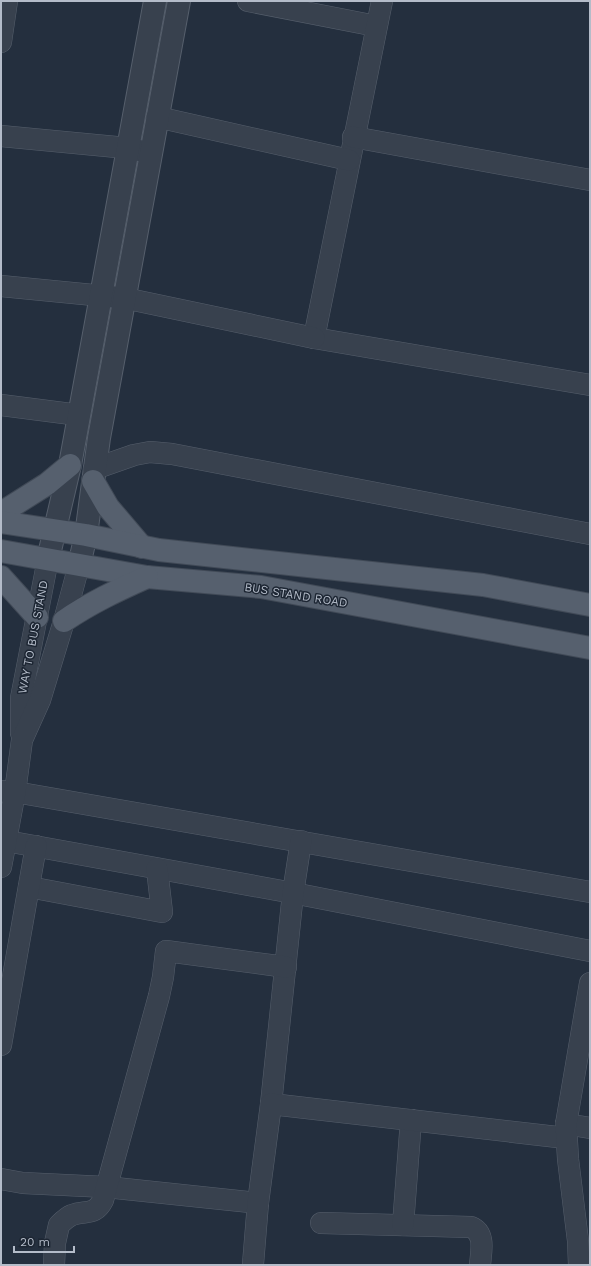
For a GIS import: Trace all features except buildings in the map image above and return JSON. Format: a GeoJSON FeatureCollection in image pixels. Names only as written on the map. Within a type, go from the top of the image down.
{"type":"FeatureCollection","features":[{"type":"Feature","properties":{"kind":"main road"},"geometry":{"type":"LineString","coordinates":[[1,513],[47,484],[70,465]]}},
{"type":"Feature","properties":{"kind":"main road"},"geometry":{"type":"LineString","coordinates":[[94,475],[108,506],[142,547]]}},
{"type":"Feature","properties":{"kind":"main road"},"geometry":{"type":"LineString","coordinates":[[1,522],[86,535],[158,550],[483,585],[590,605]]}},
{"type":"Feature","properties":{"kind":"main road","name":"BUS STAND ROAD"},"geometry":{"type":"LineString","coordinates":[[1,551],[147,577],[261,587],[590,648]]}},
{"type":"Feature","properties":{"kind":"main road"},"geometry":{"type":"LineString","coordinates":[[1,577],[37,617]]}},
{"type":"Feature","properties":{"kind":"main road"},"geometry":{"type":"LineString","coordinates":[[64,622],[82,609],[110,593],[147,577]]}},
{"type":"Feature","properties":{"kind":"street"},"geometry":{"type":"LineString","coordinates":[[1,42],[7,1]]}},
{"type":"Feature","properties":{"kind":"street"},"geometry":{"type":"LineString","coordinates":[[48,559],[70,465],[155,1]]}},
{"type":"Feature","properties":{"kind":"street"},"geometry":{"type":"LineString","coordinates":[[1,867],[8,792],[22,740],[40,700],[64,622],[86,535],[99,438],[179,1]]}},
{"type":"Feature","properties":{"kind":"street"},"geometry":{"type":"LineString","coordinates":[[248,1],[376,26]]}},
{"type":"Feature","properties":{"kind":"street"},"geometry":{"type":"LineString","coordinates":[[314,338],[382,1]]}},
{"type":"Feature","properties":{"kind":"street"},"geometry":{"type":"LineString","coordinates":[[157,117],[349,160]]}},
{"type":"Feature","properties":{"kind":"street"},"geometry":{"type":"LineString","coordinates":[[1,136],[127,148],[151,153]]}},
{"type":"Feature","properties":{"kind":"street"},"geometry":{"type":"LineString","coordinates":[[354,137],[590,180]]}},
{"type":"Feature","properties":{"kind":"street"},"geometry":{"type":"LineString","coordinates":[[1,286],[101,297],[124,298],[314,338],[590,384]]}},
{"type":"Feature","properties":{"kind":"street"},"geometry":{"type":"LineString","coordinates":[[1,404],[79,415]]}},
{"type":"Feature","properties":{"kind":"street"},"geometry":{"type":"LineString","coordinates":[[94,475],[134,455],[150,452],[172,454],[590,534]]}},
{"type":"Feature","properties":{"kind":"street","name":"WAY TO BUS STAND"},"geometry":{"type":"LineString","coordinates":[[22,740],[21,698],[48,559]]}},
{"type":"Feature","properties":{"kind":"street"},"geometry":{"type":"LineString","coordinates":[[8,792],[590,892]]}},
{"type":"Feature","properties":{"kind":"street"},"geometry":{"type":"LineString","coordinates":[[3,840],[293,893],[590,951]]}},
{"type":"Feature","properties":{"kind":"street"},"geometry":{"type":"LineString","coordinates":[[253,1264],[258,1203],[271,1104],[293,893],[300,842]]}},
{"type":"Feature","properties":{"kind":"street"},"geometry":{"type":"LineString","coordinates":[[1,1045],[36,846]]}},
{"type":"Feature","properties":{"kind":"street"},"geometry":{"type":"LineString","coordinates":[[29,887],[162,912],[157,869]]}},
{"type":"Feature","properties":{"kind":"street"},"geometry":{"type":"LineString","coordinates":[[54,1265],[55,1243],[59,1225],[72,1215],[93,1211],[99,1208],[103,1200],[159,996],[166,951],[286,967]]}},
{"type":"Feature","properties":{"kind":"street"},"geometry":{"type":"LineString","coordinates":[[579,1265],[578,1241],[566,1131],[583,1071],[590,983]]}},
{"type":"Feature","properties":{"kind":"street"},"geometry":{"type":"LineString","coordinates":[[271,1104],[411,1120],[566,1131],[590,1128]]}},
{"type":"Feature","properties":{"kind":"street"},"geometry":{"type":"LineString","coordinates":[[403,1225],[411,1120]]}},
{"type":"Feature","properties":{"kind":"street"},"geometry":{"type":"LineString","coordinates":[[1,1179],[23,1183],[106,1186],[258,1203]]}},
{"type":"Feature","properties":{"kind":"street"},"geometry":{"type":"LineString","coordinates":[[321,1223],[471,1227],[476,1229],[481,1234],[482,1244],[480,1265]]}}]}
